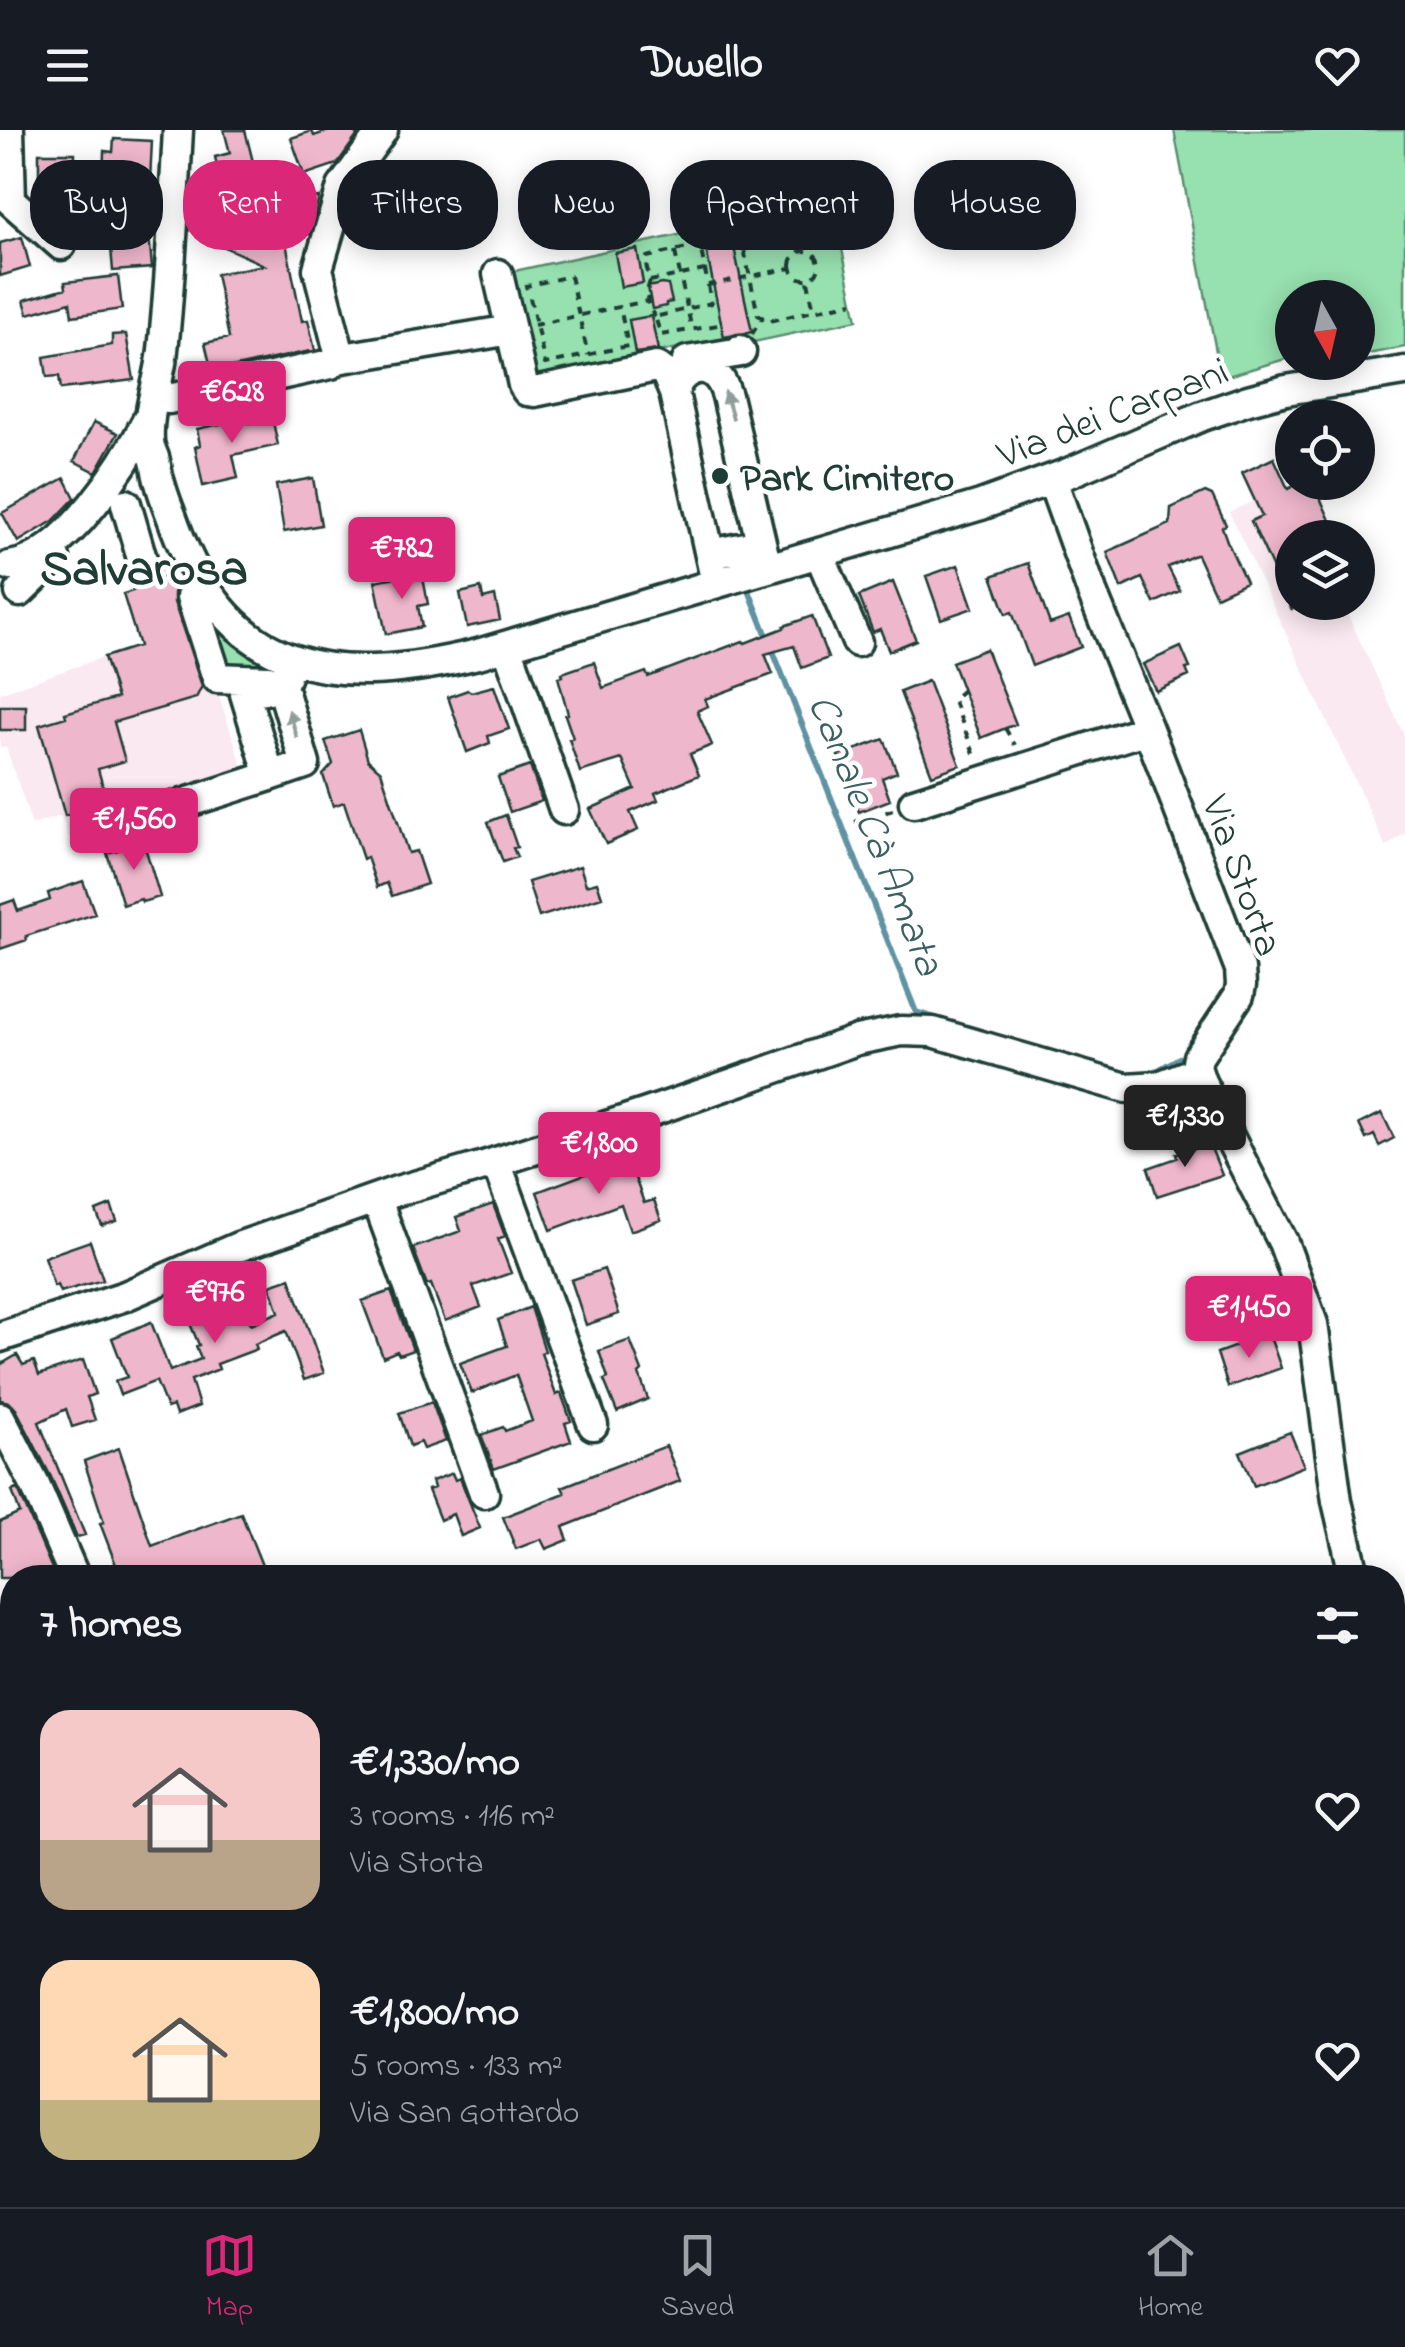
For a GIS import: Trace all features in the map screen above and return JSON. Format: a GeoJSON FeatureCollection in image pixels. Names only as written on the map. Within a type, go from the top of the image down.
{"type":"FeatureCollection","features":[{"type":"Feature","properties":{"kind":"street"},"geometry":{"type":"LineString","coordinates":[[9,130],[11,201],[30,218]]}},
{"type":"Feature","properties":{"kind":"street"},"geometry":{"type":"LineString","coordinates":[[144,566],[138,472],[164,336],[178,130]]}},
{"type":"Feature","properties":{"kind":"street"},"geometry":{"type":"LineString","coordinates":[[337,359],[339,352],[318,269],[342,187],[383,130]]}},
{"type":"Feature","properties":{"kind":"street"},"geometry":{"type":"LineString","coordinates":[[498,274],[524,328],[523,384],[528,391],[741,352],[730,344]]}},
{"type":"Feature","properties":{"kind":"street"},"geometry":{"type":"LineString","coordinates":[[152,406],[331,364],[337,359],[524,328]]}},
{"type":"Feature","properties":{"kind":"street"},"geometry":{"type":"LineString","coordinates":[[656,366],[666,373],[674,393],[716,583]]}},
{"type":"Feature","properties":{"kind":"street"},"geometry":{"type":"LineString","coordinates":[[674,393],[682,375],[696,370],[709,370],[720,378],[764,556],[710,554]]}},
{"type":"Feature","properties":{"kind":"street","name":"Via dei Carpani"},"geometry":{"type":"LineString","coordinates":[[138,472],[169,509],[190,566],[217,605],[286,676],[320,668],[375,670],[452,660],[507,646],[716,583],[764,556],[819,552],[981,505],[1052,480],[1233,404],[1286,390],[1405,370]]}},
{"type":"Feature","properties":{"kind":"street"},"geometry":{"type":"LineString","coordinates":[[6,590],[111,502],[138,472]]}},
{"type":"Feature","properties":{"kind":"street","name":"Via Storta"},"geometry":{"type":"LineString","coordinates":[[1052,480],[1241,974],[1237,1000],[1198,1057],[1197,1071]]}},
{"type":"Feature","properties":{"kind":"street"},"geometry":{"type":"LineString","coordinates":[[819,552],[857,642]]}},
{"type":"Feature","properties":{"kind":"street"},"geometry":{"type":"LineString","coordinates":[[191,597],[217,678],[286,676]]}},
{"type":"Feature","properties":{"kind":"street"},"geometry":{"type":"LineString","coordinates":[[507,646],[564,810]]}},
{"type":"Feature","properties":{"kind":"street"},"geometry":{"type":"LineString","coordinates":[[92,833],[270,776],[245,694],[286,676]]}},
{"type":"Feature","properties":{"kind":"street"},"geometry":{"type":"LineString","coordinates":[[914,802],[1148,729]]}},
{"type":"Feature","properties":{"kind":"street"},"geometry":{"type":"LineString","coordinates":[[0,1337],[125,1296],[238,1248],[398,1191],[648,1113],[857,1040],[892,1032],[921,1030],[956,1037],[1126,1088],[1159,1086],[1197,1071],[1282,1242],[1314,1324],[1337,1501],[1353,1565]]}},
{"type":"Feature","properties":{"kind":"street"},"geometry":{"type":"LineString","coordinates":[[496,1162],[592,1425]]}},
{"type":"Feature","properties":{"kind":"street"},"geometry":{"type":"LineString","coordinates":[[376,1200],[484,1493]]}},
{"type":"Feature","properties":{"kind":"street"},"geometry":{"type":"LineString","coordinates":[[0,1417],[69,1565]]}},
{"type":"Feature","properties":{"kind":"path"},"geometry":{"type":"LineString","coordinates":[[655,316],[711,303],[700,245],[647,257],[647,301],[661,335],[718,325],[730,344]]}},
{"type":"Feature","properties":{"kind":"path"},"geometry":{"type":"LineString","coordinates":[[744,250],[758,314],[768,321],[854,302]]}},
{"type":"Feature","properties":{"kind":"path"},"geometry":{"type":"LineString","coordinates":[[674,251],[692,330]]}},
{"type":"Feature","properties":{"kind":"path"},"geometry":{"type":"LineString","coordinates":[[800,252],[813,254],[818,261],[815,275],[807,279],[798,278],[791,268],[791,260],[800,252]]}},
{"type":"Feature","properties":{"kind":"path"},"geometry":{"type":"LineString","coordinates":[[708,284],[791,268]]}},
{"type":"Feature","properties":{"kind":"path"},"geometry":{"type":"LineString","coordinates":[[650,281],[705,270]]}},
{"type":"Feature","properties":{"kind":"path"},"geometry":{"type":"LineString","coordinates":[[588,355],[570,276],[526,286],[524,328],[546,364],[588,355],[628,346],[620,306]]}},
{"type":"Feature","properties":{"kind":"path"},"geometry":{"type":"LineString","coordinates":[[807,279],[814,311]]}},
{"type":"Feature","properties":{"kind":"path"},"geometry":{"type":"LineString","coordinates":[[524,328],[647,301]]}},
{"type":"Feature","properties":{"kind":"path"},"geometry":{"type":"LineString","coordinates":[[963,690],[953,699],[984,781]]}},
{"type":"Feature","properties":{"kind":"path"},"geometry":{"type":"LineString","coordinates":[[855,822],[914,802]]}},
{"type":"Feature","properties":{"kind":"shaded area"},"geometry":{"type":"Polygon","coordinates":[[[1275,491],[1275,500],[1294,500],[1303,520],[1275,520],[1275,610],[1229,512],[1275,491]]]}},
{"type":"Feature","properties":{"kind":"shaded area"},"geometry":{"type":"Polygon","coordinates":[[[1280,620],[1350,620],[1405,737],[1405,833],[1386,847],[1280,620]]]}},
{"type":"Feature","properties":{"kind":"shaded area"},"geometry":{"type":"Polygon","coordinates":[[[104,657],[110,676],[201,686],[214,682],[247,779],[69,837],[61,816],[32,825],[6,747],[0,748],[0,693],[104,657]]]}},
{"type":"Feature","properties":{"kind":"green space"},"geometry":{"type":"Polygon","coordinates":[[[1174,130],[1405,130],[1405,347],[1375,353],[1375,280],[1275,280],[1275,362],[1221,378],[1174,130]]]}},
{"type":"Feature","properties":{"kind":"green space"},"geometry":{"type":"Polygon","coordinates":[[[670,237],[670,250],[842,250],[857,320],[754,342],[739,335],[532,379],[510,272],[610,250],[650,250],[650,241],[670,237]]]}},
{"type":"Feature","properties":{"kind":"green space"},"geometry":{"type":"Polygon","coordinates":[[[222,628],[275,669],[219,672],[207,633],[222,628]]]}},
{"type":"Feature","properties":{"kind":"building"},"geometry":{"type":"Polygon","coordinates":[[[224,130],[245,130],[252,160],[216,160],[230,153],[224,130]]]}},
{"type":"Feature","properties":{"kind":"building"},"geometry":{"type":"Polygon","coordinates":[[[331,130],[355,130],[357,136],[337,164],[317,171],[317,160],[299,160],[291,138],[312,131],[314,136],[331,130]]]}},
{"type":"Feature","properties":{"kind":"building"},"geometry":{"type":"Polygon","coordinates":[[[114,139],[152,141],[151,160],[104,160],[104,151],[113,152],[114,139]]]}},
{"type":"Feature","properties":{"kind":"building"},"geometry":{"type":"Polygon","coordinates":[[[39,153],[75,153],[75,160],[39,160],[39,153]]]}},
{"type":"Feature","properties":{"kind":"building"},"geometry":{"type":"Polygon","coordinates":[[[22,237],[30,267],[0,276],[0,243],[22,237]]]}},
{"type":"Feature","properties":{"kind":"building"},"geometry":{"type":"Polygon","coordinates":[[[111,250],[150,250],[152,268],[113,271],[111,250]]]}},
{"type":"Feature","properties":{"kind":"building"},"geometry":{"type":"Polygon","coordinates":[[[231,250],[287,250],[302,321],[308,320],[315,350],[212,372],[205,343],[229,338],[216,274],[264,265],[231,250]]]}},
{"type":"Feature","properties":{"kind":"building"},"geometry":{"type":"Polygon","coordinates":[[[637,250],[643,283],[621,287],[615,253],[637,250]]]}},
{"type":"Feature","properties":{"kind":"building"},"geometry":{"type":"Polygon","coordinates":[[[706,250],[735,250],[752,332],[724,337],[706,250]]]}},
{"type":"Feature","properties":{"kind":"building"},"geometry":{"type":"Polygon","coordinates":[[[118,276],[122,309],[72,316],[70,302],[28,314],[24,300],[66,288],[65,282],[118,276]]]}},
{"type":"Feature","properties":{"kind":"building"},"geometry":{"type":"Polygon","coordinates":[[[668,285],[672,302],[652,309],[648,287],[668,285]]]}},
{"type":"Feature","properties":{"kind":"building"},"geometry":{"type":"Polygon","coordinates":[[[651,316],[658,350],[635,353],[629,320],[651,316]]]}},
{"type":"Feature","properties":{"kind":"building"},"geometry":{"type":"Polygon","coordinates":[[[126,334],[134,380],[61,389],[59,376],[47,377],[44,357],[112,345],[112,335],[126,334]]]}},
{"type":"Feature","properties":{"kind":"building"},"geometry":{"type":"Polygon","coordinates":[[[271,413],[278,445],[233,455],[238,478],[203,486],[195,447],[200,445],[197,429],[271,413]]]}},
{"type":"Feature","properties":{"kind":"building"},"geometry":{"type":"Polygon","coordinates":[[[94,422],[118,433],[96,472],[74,461],[94,422]]]}},
{"type":"Feature","properties":{"kind":"building"},"geometry":{"type":"Polygon","coordinates":[[[1274,458],[1275,500],[1321,500],[1330,520],[1275,520],[1275,573],[1251,521],[1262,516],[1242,473],[1274,458]]]}},
{"type":"Feature","properties":{"kind":"building"},"geometry":{"type":"Polygon","coordinates":[[[65,478],[75,498],[53,521],[18,542],[2,513],[65,478]]]}},
{"type":"Feature","properties":{"kind":"building"},"geometry":{"type":"Polygon","coordinates":[[[313,478],[321,525],[284,532],[276,485],[313,478]]]}},
{"type":"Feature","properties":{"kind":"building"},"geometry":{"type":"Polygon","coordinates":[[[1205,492],[1212,495],[1226,525],[1222,527],[1246,582],[1216,596],[1195,555],[1168,567],[1180,591],[1154,603],[1142,578],[1121,588],[1107,552],[1170,524],[1171,508],[1205,492]]]}},
{"type":"Feature","properties":{"kind":"building"},"geometry":{"type":"Polygon","coordinates":[[[1028,563],[1050,624],[1069,617],[1081,647],[1032,666],[1012,612],[1006,614],[992,576],[1028,563]]]}},
{"type":"Feature","properties":{"kind":"building"},"geometry":{"type":"Polygon","coordinates":[[[958,565],[973,608],[941,619],[926,576],[958,565]]]}},
{"type":"Feature","properties":{"kind":"building"},"geometry":{"type":"Polygon","coordinates":[[[422,572],[428,604],[418,606],[422,627],[386,634],[375,581],[422,572]]]}},
{"type":"Feature","properties":{"kind":"building"},"geometry":{"type":"Polygon","coordinates":[[[170,575],[172,583],[182,583],[174,592],[174,602],[202,686],[196,698],[114,722],[125,761],[98,769],[109,809],[82,819],[80,811],[65,816],[39,725],[117,698],[104,657],[139,646],[123,594],[133,591],[132,587],[170,575]]]}},
{"type":"Feature","properties":{"kind":"building"},"geometry":{"type":"Polygon","coordinates":[[[893,582],[916,640],[889,651],[880,629],[873,632],[859,596],[893,582]]]}},
{"type":"Feature","properties":{"kind":"building"},"geometry":{"type":"Polygon","coordinates":[[[481,588],[483,599],[495,596],[500,620],[467,627],[460,593],[481,588]]]}},
{"type":"Feature","properties":{"kind":"building"},"geometry":{"type":"Polygon","coordinates":[[[812,616],[828,658],[802,668],[794,646],[765,654],[773,674],[705,699],[708,706],[697,711],[712,745],[690,754],[699,775],[655,793],[658,800],[630,812],[638,830],[606,844],[590,809],[635,789],[622,759],[580,772],[569,739],[573,738],[558,677],[594,662],[603,688],[646,672],[648,677],[812,616]]]}},
{"type":"Feature","properties":{"kind":"building"},"geometry":{"type":"Polygon","coordinates":[[[1181,647],[1190,668],[1186,669],[1189,676],[1156,691],[1143,664],[1181,647]]]}},
{"type":"Feature","properties":{"kind":"building"},"geometry":{"type":"Polygon","coordinates":[[[986,649],[1016,724],[981,738],[952,662],[986,649]]]}},
{"type":"Feature","properties":{"kind":"building"},"geometry":{"type":"Polygon","coordinates":[[[928,681],[960,765],[932,775],[900,692],[928,681]]]}},
{"type":"Feature","properties":{"kind":"building"},"geometry":{"type":"Polygon","coordinates":[[[494,686],[509,729],[488,736],[490,743],[467,752],[448,697],[494,686]]]}},
{"type":"Feature","properties":{"kind":"building"},"geometry":{"type":"Polygon","coordinates":[[[0,706],[26,706],[26,730],[0,730],[0,706]]]}},
{"type":"Feature","properties":{"kind":"building"},"geometry":{"type":"Polygon","coordinates":[[[359,730],[368,760],[381,771],[408,853],[416,851],[427,884],[392,896],[387,883],[377,887],[344,802],[333,806],[323,775],[333,764],[325,741],[359,730]]]}},
{"type":"Feature","properties":{"kind":"building"},"geometry":{"type":"Polygon","coordinates":[[[884,739],[897,772],[882,778],[890,800],[859,812],[838,756],[884,739]]]}},
{"type":"Feature","properties":{"kind":"building"},"geometry":{"type":"Polygon","coordinates":[[[530,766],[542,801],[510,812],[498,777],[530,766]]]}},
{"type":"Feature","properties":{"kind":"building"},"geometry":{"type":"Polygon","coordinates":[[[506,815],[517,857],[503,862],[488,822],[506,815]]]}},
{"type":"Feature","properties":{"kind":"building"},"geometry":{"type":"Polygon","coordinates":[[[142,837],[160,897],[123,905],[107,853],[142,837]]]}},
{"type":"Feature","properties":{"kind":"building"},"geometry":{"type":"Polygon","coordinates":[[[580,866],[586,885],[597,882],[602,897],[539,917],[528,882],[580,866]]]}},
{"type":"Feature","properties":{"kind":"building"},"geometry":{"type":"Polygon","coordinates":[[[83,881],[95,914],[26,936],[27,940],[0,949],[0,905],[14,900],[18,911],[50,900],[48,893],[83,881]]]}},
{"type":"Feature","properties":{"kind":"building"},"geometry":{"type":"Polygon","coordinates":[[[1382,1113],[1394,1138],[1379,1146],[1374,1135],[1366,1139],[1359,1124],[1382,1113]]]}},
{"type":"Feature","properties":{"kind":"building"},"geometry":{"type":"Polygon","coordinates":[[[1209,1143],[1222,1175],[1157,1196],[1148,1168],[1209,1143]]]}},
{"type":"Feature","properties":{"kind":"building"},"geometry":{"type":"Polygon","coordinates":[[[628,1158],[644,1203],[654,1200],[661,1220],[630,1231],[621,1204],[551,1230],[537,1192],[628,1158]]]}},
{"type":"Feature","properties":{"kind":"building"},"geometry":{"type":"Polygon","coordinates":[[[493,1204],[505,1236],[498,1239],[511,1273],[473,1286],[481,1307],[445,1321],[413,1248],[461,1231],[456,1217],[493,1204]]]}},
{"type":"Feature","properties":{"kind":"building"},"geometry":{"type":"Polygon","coordinates":[[[111,1205],[117,1221],[102,1226],[96,1211],[111,1205]]]}},
{"type":"Feature","properties":{"kind":"building"},"geometry":{"type":"Polygon","coordinates":[[[90,1241],[103,1280],[60,1292],[44,1257],[90,1241]]]}},
{"type":"Feature","properties":{"kind":"building"},"geometry":{"type":"Polygon","coordinates":[[[604,1269],[619,1314],[586,1325],[571,1280],[604,1269]]]}},
{"type":"Feature","properties":{"kind":"building"},"geometry":{"type":"Polygon","coordinates":[[[290,1278],[324,1373],[304,1380],[286,1331],[255,1344],[257,1349],[217,1364],[219,1369],[191,1380],[199,1406],[176,1415],[173,1406],[167,1408],[156,1381],[120,1395],[115,1381],[127,1377],[112,1338],[151,1322],[170,1371],[201,1359],[189,1321],[199,1318],[196,1310],[240,1293],[251,1324],[279,1312],[270,1285],[290,1278]]]}},
{"type":"Feature","properties":{"kind":"building"},"geometry":{"type":"Polygon","coordinates":[[[391,1291],[413,1350],[383,1357],[362,1301],[391,1291]]]}},
{"type":"Feature","properties":{"kind":"building"},"geometry":{"type":"Polygon","coordinates":[[[531,1307],[545,1351],[541,1353],[556,1395],[561,1393],[571,1421],[565,1423],[571,1441],[494,1469],[481,1435],[532,1421],[516,1375],[472,1393],[460,1363],[507,1346],[498,1320],[531,1307]]]}},
{"type":"Feature","properties":{"kind":"building"},"geometry":{"type":"Polygon","coordinates":[[[1269,1334],[1281,1368],[1228,1387],[1217,1353],[1269,1334]]]}},
{"type":"Feature","properties":{"kind":"building"},"geometry":{"type":"Polygon","coordinates":[[[630,1340],[648,1399],[617,1412],[604,1380],[608,1378],[599,1351],[630,1340]]]}},
{"type":"Feature","properties":{"kind":"building"},"geometry":{"type":"Polygon","coordinates":[[[17,1355],[23,1365],[34,1361],[39,1375],[83,1360],[95,1394],[87,1397],[95,1420],[72,1427],[66,1409],[39,1422],[85,1535],[77,1537],[16,1409],[0,1400],[0,1365],[17,1355]]]}},
{"type":"Feature","properties":{"kind":"building"},"geometry":{"type":"Polygon","coordinates":[[[432,1402],[446,1441],[423,1449],[420,1442],[410,1446],[399,1413],[432,1402]]]}},
{"type":"Feature","properties":{"kind":"building"},"geometry":{"type":"Polygon","coordinates":[[[1290,1432],[1304,1466],[1254,1486],[1240,1452],[1290,1432]]]}},
{"type":"Feature","properties":{"kind":"building"},"geometry":{"type":"Polygon","coordinates":[[[666,1446],[680,1481],[563,1527],[568,1540],[546,1549],[541,1539],[516,1549],[503,1517],[565,1493],[562,1487],[666,1446]]]}},
{"type":"Feature","properties":{"kind":"building"},"geometry":{"type":"Polygon","coordinates":[[[119,1448],[152,1546],[241,1513],[262,1565],[116,1565],[84,1461],[119,1448]]]}},
{"type":"Feature","properties":{"kind":"building"},"geometry":{"type":"Polygon","coordinates":[[[452,1473],[455,1480],[460,1478],[480,1528],[461,1536],[453,1514],[440,1520],[428,1490],[434,1488],[432,1481],[452,1473]]]}},
{"type":"Feature","properties":{"kind":"building"},"geometry":{"type":"Polygon","coordinates":[[[17,1489],[50,1565],[0,1565],[0,1522],[20,1513],[12,1491],[17,1489]]]}},
{"type":"Feature","properties":{"kind":"waterway","name":"Canale Cà Amata"},"geometry":{"type":"LineString","coordinates":[[748,588],[916,1012],[979,1031]]}},
{"type":"Feature","properties":{"kind":"waterway","name":"Canale Cà Amata"},"geometry":{"type":"LineString","coordinates":[[1140,1075],[1179,1058]]}},
{"type":"Feature","properties":{"kind":"place","name":"Park Cimitero"},"geometry":{"type":"Point","coordinates":[720,476]}},
{"type":"Feature","properties":{"kind":"district","name":"Salvarosa"},"geometry":{"type":"Point","coordinates":[144,566]}}]}
